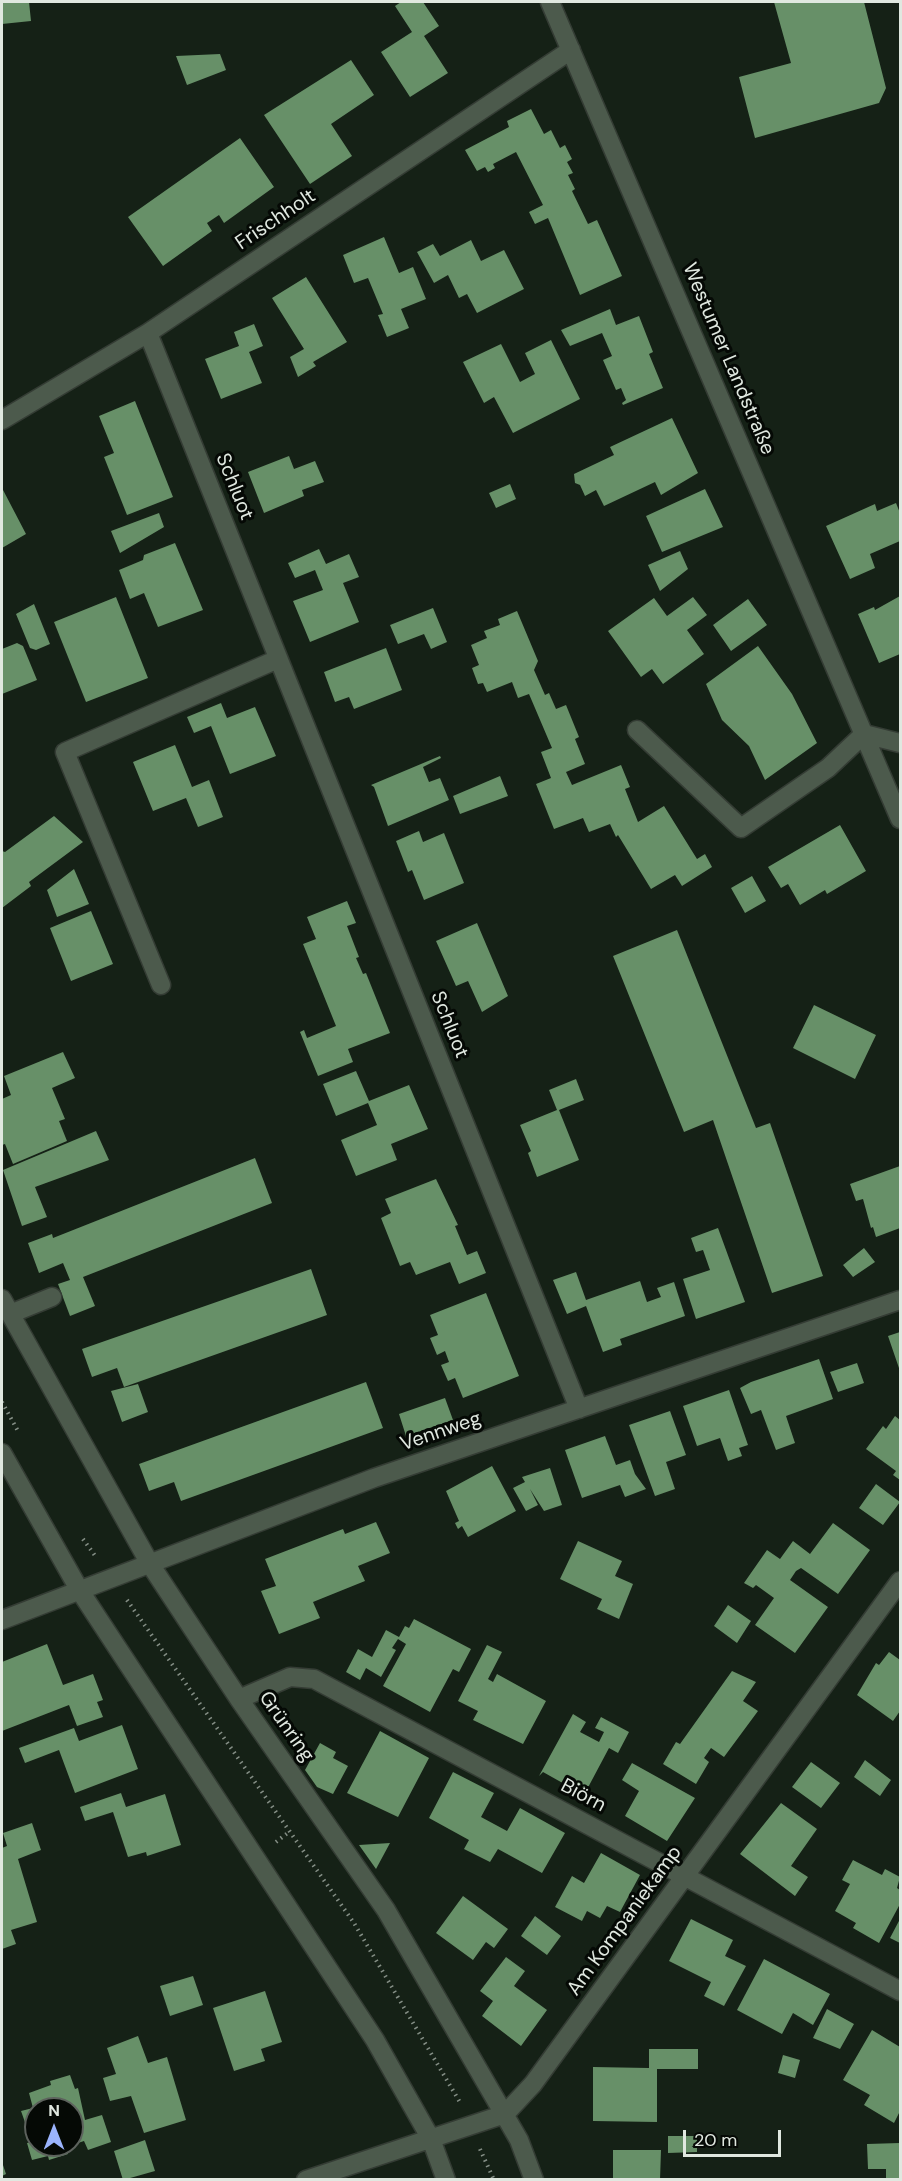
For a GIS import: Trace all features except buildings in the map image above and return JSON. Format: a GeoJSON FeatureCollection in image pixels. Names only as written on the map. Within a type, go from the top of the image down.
{"type":"FeatureCollection","features":[{"type":"Feature","properties":{"kind":"street","name":"Westumer Landstraße"},"geometry":{"type":"LineString","coordinates":[[550,2],[900,819]]}},
{"type":"Feature","properties":{"kind":"street","name":"Frischholt"},"geometry":{"type":"LineString","coordinates":[[2,420],[148,333],[571,50]]}},
{"type":"Feature","properties":{"kind":"street","name":"Schluot"},"geometry":{"type":"LineString","coordinates":[[148,333],[579,1409]]}},
{"type":"Feature","properties":{"kind":"street"},"geometry":{"type":"LineString","coordinates":[[161,985],[65,752],[278,659]]}},
{"type":"Feature","properties":{"kind":"street"},"geometry":{"type":"LineString","coordinates":[[638,730],[741,828],[828,768],[864,734],[900,743]]}},
{"type":"Feature","properties":{"kind":"street"},"geometry":{"type":"LineString","coordinates":[[6,1306],[52,1297]]}},
{"type":"Feature","properties":{"kind":"street","name":"Vennweg"},"geometry":{"type":"LineString","coordinates":[[2,1620],[374,1478],[900,1300]]}},
{"type":"Feature","properties":{"kind":"street","name":"Grünring"},"geometry":{"type":"LineString","coordinates":[[6,1306],[150,1564],[239,1699],[386,1910],[505,2114],[519,2140],[534,2180]]}},
{"type":"Feature","properties":{"kind":"street"},"geometry":{"type":"LineString","coordinates":[[2,1453],[80,1591],[375,2040],[431,2139],[446,2180]]}},
{"type":"Feature","properties":{"kind":"street","name":"Am Kompaniekamp"},"geometry":{"type":"LineString","coordinates":[[306,2180],[505,2114],[533,2084],[900,1581]]}},
{"type":"Feature","properties":{"kind":"street","name":"Biörn"},"geometry":{"type":"LineString","coordinates":[[239,1699],[291,1677],[314,1679],[900,1991]]}},
{"type":"Feature","properties":{"kind":"path"},"geometry":{"type":"LineString","coordinates":[[2,1402],[25,1443]]}},
{"type":"Feature","properties":{"kind":"path"},"geometry":{"type":"LineString","coordinates":[[79,1533],[354,1923],[463,2108],[494,2180]]}}]}
